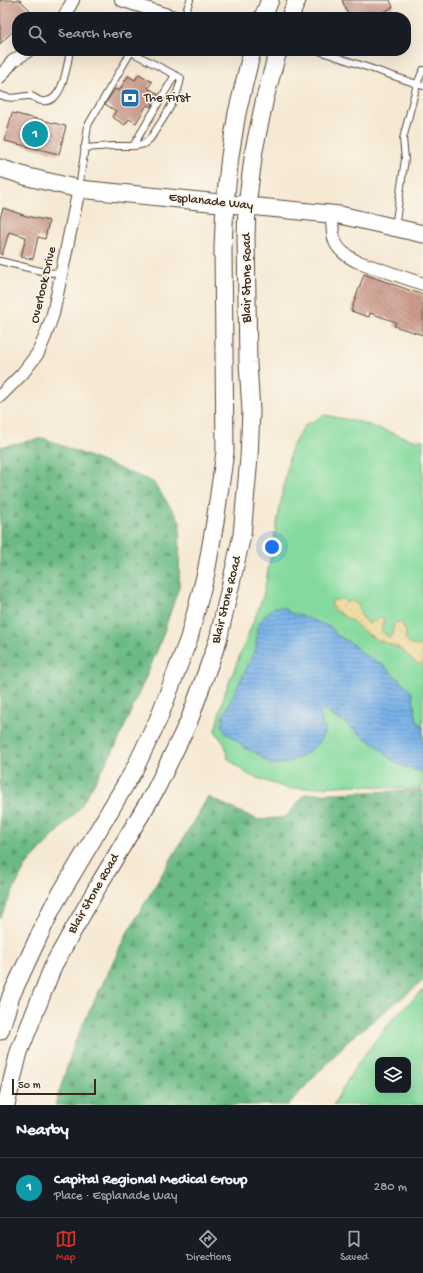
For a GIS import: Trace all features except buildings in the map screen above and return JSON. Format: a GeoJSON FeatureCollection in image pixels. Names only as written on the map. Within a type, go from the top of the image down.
{"type":"FeatureCollection","features":[{"type":"Feature","properties":{"kind":"street"},"geometry":{"type":"LineString","coordinates":[[67,12],[73,0]]}},
{"type":"Feature","properties":{"kind":"street"},"geometry":{"type":"LineString","coordinates":[[121,0],[151,12]]}},
{"type":"Feature","properties":{"kind":"street"},"geometry":{"type":"LineString","coordinates":[[265,12],[270,0]]}},
{"type":"Feature","properties":{"kind":"street"},"geometry":{"type":"LineString","coordinates":[[292,12],[297,0]]}},
{"type":"Feature","properties":{"kind":"street"},"geometry":{"type":"LineString","coordinates":[[0,76],[13,61],[20,56]]}},
{"type":"Feature","properties":{"kind":"street","name":"Blair Stone Road"},"geometry":{"type":"LineString","coordinates":[[0,1031],[11,996],[52,908],[134,770],[155,727],[189,638],[206,573],[225,452],[222,248],[225,203],[230,156],[237,114],[251,56]]}},
{"type":"Feature","properties":{"kind":"street"},"geometry":{"type":"LineString","coordinates":[[261,56],[268,86]]}},
{"type":"Feature","properties":{"kind":"street","name":"Blair Stone Road"},"geometry":{"type":"LineString","coordinates":[[6,1105],[19,1052],[54,964],[101,881],[155,792],[188,721],[218,640],[242,535],[249,458],[251,412],[248,363],[246,238],[247,206],[254,150],[268,86],[280,56]]}},
{"type":"Feature","properties":{"kind":"street","name":"Esplanade Way"},"geometry":{"type":"LineString","coordinates":[[0,168],[28,177],[79,188],[332,215],[423,234]]}},
{"type":"Feature","properties":{"kind":"street","name":"Overlook Drive"},"geometry":{"type":"LineString","coordinates":[[0,396],[22,374],[38,353],[45,337],[53,314],[79,188]]}},
{"type":"Feature","properties":{"kind":"street"},"geometry":{"type":"LineString","coordinates":[[332,215],[332,232],[335,243],[339,250],[345,255],[356,261],[423,284]]}},
{"type":"Feature","properties":{"kind":"lane"},"geometry":{"type":"LineString","coordinates":[[186,12],[190,0]]}},
{"type":"Feature","properties":{"kind":"lane"},"geometry":{"type":"LineString","coordinates":[[0,95],[8,98],[31,96],[43,102],[54,99],[61,90],[69,56]]}},
{"type":"Feature","properties":{"kind":"lane"},"geometry":{"type":"LineString","coordinates":[[79,188],[88,125],[129,56]]}},
{"type":"Feature","properties":{"kind":"lane"},"geometry":{"type":"LineString","coordinates":[[146,56],[178,76]]}},
{"type":"Feature","properties":{"kind":"lane"},"geometry":{"type":"LineString","coordinates":[[334,56],[420,85]]}},
{"type":"Feature","properties":{"kind":"lane"},"geometry":{"type":"LineString","coordinates":[[395,228],[405,160],[403,139],[420,85],[423,70]]}},
{"type":"Feature","properties":{"kind":"lane"},"geometry":{"type":"LineString","coordinates":[[84,148],[133,146],[144,144],[150,139],[175,100],[179,89],[178,76]]}},
{"type":"Feature","properties":{"kind":"lane"},"geometry":{"type":"LineString","coordinates":[[133,146],[178,76]]}},
{"type":"Feature","properties":{"kind":"lane"},"geometry":{"type":"LineString","coordinates":[[0,261],[49,273],[62,272]]}},
{"type":"Feature","properties":{"kind":"green space"},"geometry":{"type":"Polygon","coordinates":[[[325,415],[359,422],[413,440],[423,440],[423,788],[407,789],[354,785],[288,789],[249,775],[228,759],[225,745],[215,731],[224,695],[263,597],[291,448],[305,425],[325,415]]]}},
{"type":"Feature","properties":{"kind":"green space"},"geometry":{"type":"Polygon","coordinates":[[[43,438],[153,482],[180,521],[179,587],[158,649],[117,744],[79,809],[25,867],[0,918],[0,447],[43,438]]]}},
{"type":"Feature","properties":{"kind":"green space"},"geometry":{"type":"Polygon","coordinates":[[[423,790],[423,981],[351,1038],[288,1105],[55,1105],[75,1041],[127,933],[208,797],[258,820],[286,817],[305,794],[423,790]]]}},
{"type":"Feature","properties":{"kind":"green space"},"geometry":{"type":"Polygon","coordinates":[[[423,990],[423,1105],[333,1105],[357,1064],[395,1016],[423,990]]]}},
{"type":"Feature","properties":{"kind":"sand"},"geometry":{"type":"Polygon","coordinates":[[[343,599],[347,604],[350,601],[358,604],[365,621],[372,623],[380,617],[384,619],[381,631],[389,637],[393,634],[394,624],[396,622],[402,623],[406,633],[405,639],[407,642],[413,645],[423,646],[423,664],[418,664],[397,647],[367,634],[352,621],[334,610],[331,604],[334,600],[343,599]]]}},
{"type":"Feature","properties":{"kind":"water"},"geometry":{"type":"Polygon","coordinates":[[[275,607],[285,608],[290,613],[300,615],[332,628],[335,634],[384,666],[405,685],[412,693],[417,720],[423,728],[423,772],[405,767],[392,760],[377,746],[324,710],[321,711],[320,714],[322,725],[325,728],[325,732],[321,739],[302,756],[287,763],[271,765],[255,752],[245,749],[240,743],[225,732],[222,725],[223,716],[256,649],[257,627],[266,614],[275,607]]]}},
{"type":"Feature","properties":{"kind":"place","name":"The First"},"geometry":{"type":"Point","coordinates":[130,98]}},
{"type":"Feature","properties":{"kind":"place","name":"Capital Regional Medical Group"},"geometry":{"type":"Point","coordinates":[35,134]}}]}
